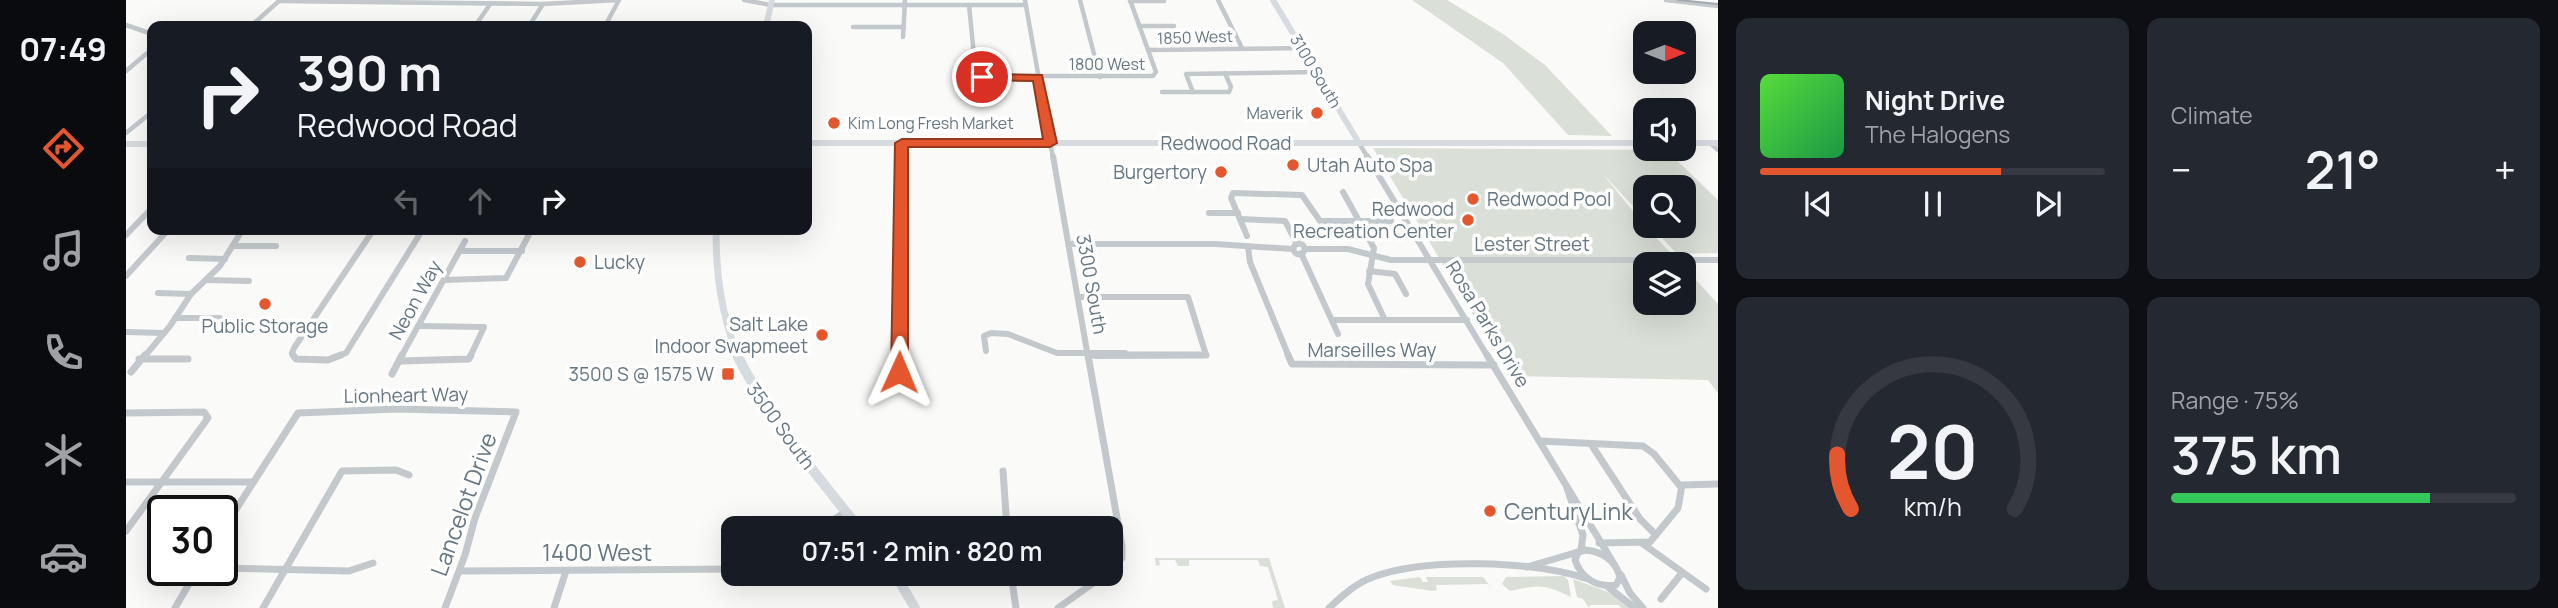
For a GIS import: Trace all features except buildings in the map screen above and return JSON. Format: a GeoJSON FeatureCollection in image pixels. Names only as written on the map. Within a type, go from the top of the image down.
{"type":"FeatureCollection","features":[{"type":"Feature","properties":{"kind":"main road","name":"3100 South"},"geometry":{"type":"LineString","coordinates":[[1273,0],[1359,143]]}},
{"type":"Feature","properties":{"kind":"main road"},"geometry":{"type":"LineString","coordinates":[[766,21],[771,2]]}},
{"type":"Feature","properties":{"kind":"main road","name":"Redwood Road"},"geometry":{"type":"LineString","coordinates":[[812,143],[1633,143]]}},
{"type":"Feature","properties":{"kind":"main road"},"geometry":{"type":"LineString","coordinates":[[1696,143],[1714,143]]}},
{"type":"Feature","properties":{"kind":"main road"},"geometry":{"type":"LineString","coordinates":[[126,144],[147,144]]}},
{"type":"Feature","properties":{"kind":"main road","name":"3500 South"},"geometry":{"type":"LineString","coordinates":[[716,235],[718,295],[730,340],[744,374],[774,423],[849,516]]}},
{"type":"Feature","properties":{"kind":"main road"},"geometry":{"type":"LineString","coordinates":[[902,586],[915,608]]}},
{"type":"Feature","properties":{"kind":"street"},"geometry":{"type":"LineString","coordinates":[[256,21],[279,0],[543,4],[619,0]]}},
{"type":"Feature","properties":{"kind":"street"},"geometry":{"type":"LineString","coordinates":[[608,21],[619,0]]}},
{"type":"Feature","properties":{"kind":"street"},"geometry":{"type":"LineString","coordinates":[[744,0],[969,5],[1025,2]]}},
{"type":"Feature","properties":{"kind":"street"},"geometry":{"type":"LineString","coordinates":[[1080,0],[1100,77]]}},
{"type":"Feature","properties":{"kind":"street"},"geometry":{"type":"LineString","coordinates":[[1218,0],[1242,48]]}},
{"type":"Feature","properties":{"kind":"street"},"geometry":{"type":"LineString","coordinates":[[1666,0],[1718,4]]}},
{"type":"Feature","properties":{"kind":"street"},"geometry":{"type":"LineString","coordinates":[[1700,0],[1718,4]]}},
{"type":"Feature","properties":{"kind":"street"},"geometry":{"type":"LineString","coordinates":[[1148,50],[1130,1],[1164,1]]}},
{"type":"Feature","properties":{"kind":"street"},"geometry":{"type":"LineString","coordinates":[[903,37],[905,2]]}},
{"type":"Feature","properties":{"kind":"street","name":"3300 South"},"geometry":{"type":"LineString","coordinates":[[1025,2],[1117,516]]}},
{"type":"Feature","properties":{"kind":"street"},"geometry":{"type":"LineString","coordinates":[[479,21],[492,3]]}},
{"type":"Feature","properties":{"kind":"street"},"geometry":{"type":"LineString","coordinates":[[532,21],[543,4]]}},
{"type":"Feature","properties":{"kind":"street","name":"1800 West"},"geometry":{"type":"LineString","coordinates":[[969,5],[976,76],[1154,76],[1156,73],[1148,50]]}},
{"type":"Feature","properties":{"kind":"street"},"geometry":{"type":"LineString","coordinates":[[126,25],[147,32]]}},
{"type":"Feature","properties":{"kind":"street"},"geometry":{"type":"LineString","coordinates":[[1139,26],[1174,26]]}},
{"type":"Feature","properties":{"kind":"street"},"geometry":{"type":"LineString","coordinates":[[853,27],[904,27]]}},
{"type":"Feature","properties":{"kind":"street","name":"1850 West"},"geometry":{"type":"LineString","coordinates":[[1148,50],[1302,48]]}},
{"type":"Feature","properties":{"kind":"street"},"geometry":{"type":"LineString","coordinates":[[126,71],[147,53]]}},
{"type":"Feature","properties":{"kind":"street"},"geometry":{"type":"LineString","coordinates":[[1193,92],[1186,74],[1317,72]]}},
{"type":"Feature","properties":{"kind":"street"},"geometry":{"type":"LineString","coordinates":[[1162,92],[1229,92],[1231,87],[1225,74]]}},
{"type":"Feature","properties":{"kind":"street"},"geometry":{"type":"LineString","coordinates":[[126,133],[147,116]]}},
{"type":"Feature","properties":{"kind":"street"},"geometry":{"type":"LineString","coordinates":[[899,372],[902,143]]}},
{"type":"Feature","properties":{"kind":"street","name":"Rosa Parks Drive"},"geometry":{"type":"LineString","coordinates":[[1359,143],[1567,486],[1578,499],[1599,543],[1620,573]]}},
{"type":"Feature","properties":{"kind":"street"},"geometry":{"type":"LineString","coordinates":[[1714,143],[1718,150]]}},
{"type":"Feature","properties":{"kind":"street"},"geometry":{"type":"LineString","coordinates":[[1343,192],[1374,248],[1368,271],[1369,288],[1385,320]]}},
{"type":"Feature","properties":{"kind":"street"},"geometry":{"type":"LineString","coordinates":[[1247,236],[1232,194],[1300,195],[1305,198],[1319,220],[1391,221]]}},
{"type":"Feature","properties":{"kind":"street"},"geometry":{"type":"LineString","coordinates":[[126,235],[147,213]]}},
{"type":"Feature","properties":{"kind":"street"},"geometry":{"type":"LineString","coordinates":[[1209,214],[1283,220],[1295,246]]}},
{"type":"Feature","properties":{"kind":"street"},"geometry":{"type":"LineString","coordinates":[[126,276],[164,235]]}},
{"type":"Feature","properties":{"kind":"street"},"geometry":{"type":"LineString","coordinates":[[131,372],[191,294],[225,259],[239,235]]}},
{"type":"Feature","properties":{"kind":"street"},"geometry":{"type":"LineString","coordinates":[[370,235],[292,352],[296,359],[328,360],[341,357],[350,349],[419,235]]}},
{"type":"Feature","properties":{"kind":"street"},"geometry":{"type":"LineString","coordinates":[[444,280],[506,278],[529,235]]}},
{"type":"Feature","properties":{"kind":"street","name":"Neon Way"},"geometry":{"type":"LineString","coordinates":[[392,374],[466,241]]}},
{"type":"Feature","properties":{"kind":"street"},"geometry":{"type":"LineString","coordinates":[[1069,244],[1295,246],[1304,251],[1338,334]]}},
{"type":"Feature","properties":{"kind":"street"},"geometry":{"type":"LineString","coordinates":[[233,246],[276,246]]}},
{"type":"Feature","properties":{"kind":"street","name":"Marseilles Way"},"geometry":{"type":"LineString","coordinates":[[1248,247],[1250,262],[1292,364],[1494,365]]}},
{"type":"Feature","properties":{"kind":"street","name":"Lester Street"},"geometry":{"type":"LineString","coordinates":[[1304,251],[1342,249],[1391,260],[1718,260]]}},
{"type":"Feature","properties":{"kind":"street"},"geometry":{"type":"LineString","coordinates":[[460,251],[522,251]]}},
{"type":"Feature","properties":{"kind":"street"},"geometry":{"type":"LineString","coordinates":[[189,258],[225,259]]}},
{"type":"Feature","properties":{"kind":"street"},"geometry":{"type":"LineString","coordinates":[[1368,271],[1395,274],[1406,294]]}},
{"type":"Feature","properties":{"kind":"street"},"geometry":{"type":"LineString","coordinates":[[205,280],[249,281]]}},
{"type":"Feature","properties":{"kind":"street"},"geometry":{"type":"LineString","coordinates":[[158,293],[191,294]]}},
{"type":"Feature","properties":{"kind":"street"},"geometry":{"type":"LineString","coordinates":[[986,351],[984,337],[994,332],[1018,337],[1039,348],[1055,352],[1088,353],[1096,356],[1206,355],[1188,296],[1078,296]]}},
{"type":"Feature","properties":{"kind":"street"},"geometry":{"type":"LineString","coordinates":[[175,318],[220,318]]}},
{"type":"Feature","properties":{"kind":"street"},"geometry":{"type":"LineString","coordinates":[[1332,320],[1467,320]]}},
{"type":"Feature","properties":{"kind":"street"},"geometry":{"type":"LineString","coordinates":[[400,361],[469,359],[484,327],[419,326]]}},
{"type":"Feature","properties":{"kind":"street"},"geometry":{"type":"LineString","coordinates":[[126,332],[164,332]]}},
{"type":"Feature","properties":{"kind":"street"},"geometry":{"type":"LineString","coordinates":[[139,359],[188,359]]}},
{"type":"Feature","properties":{"kind":"street","name":"Lionheart Way"},"geometry":{"type":"LineString","coordinates":[[253,482],[298,413],[397,409],[516,412]]}},
{"type":"Feature","properties":{"kind":"street"},"geometry":{"type":"LineString","coordinates":[[126,412],[204,412],[208,418],[126,531]]}},
{"type":"Feature","properties":{"kind":"street","name":"Lancelot Drive"},"geometry":{"type":"LineString","coordinates":[[445,608],[460,571],[475,518],[516,412]]}},
{"type":"Feature","properties":{"kind":"street"},"geometry":{"type":"LineString","coordinates":[[1540,441],[1646,447],[1681,486],[1678,508],[1650,542],[1599,543]]}},
{"type":"Feature","properties":{"kind":"street"},"geometry":{"type":"LineString","coordinates":[[1591,444],[1640,519],[1656,535]]}},
{"type":"Feature","properties":{"kind":"street"},"geometry":{"type":"LineString","coordinates":[[262,608],[342,471],[396,470],[409,475]]}},
{"type":"Feature","properties":{"kind":"street"},"geometry":{"type":"LineString","coordinates":[[1003,471],[1006,516]]}},
{"type":"Feature","properties":{"kind":"street"},"geometry":{"type":"LineString","coordinates":[[126,482],[253,482]]}},
{"type":"Feature","properties":{"kind":"street"},"geometry":{"type":"LineString","coordinates":[[238,506],[253,482]]}},
{"type":"Feature","properties":{"kind":"street"},"geometry":{"type":"LineString","coordinates":[[1681,486],[1718,484]]}},
{"type":"Feature","properties":{"kind":"street","name":"Rosa Parks Drive"},"geometry":{"type":"LineString","coordinates":[[1567,486],[1584,535],[1576,564],[1588,579]]}},
{"type":"Feature","properties":{"kind":"street"},"geometry":{"type":"LineString","coordinates":[[840,516],[846,512]]}},
{"type":"Feature","properties":{"kind":"street"},"geometry":{"type":"LineString","coordinates":[[1643,544],[1706,589]]}},
{"type":"Feature","properties":{"kind":"street"},"geometry":{"type":"LineString","coordinates":[[1527,567],[1579,551],[1598,552],[1614,564]]}},
{"type":"Feature","properties":{"kind":"street"},"geometry":{"type":"LineString","coordinates":[[238,569],[349,571],[373,562]]}},
{"type":"Feature","properties":{"kind":"street"},"geometry":{"type":"LineString","coordinates":[[1329,608],[1358,582],[1387,570],[1423,567],[1527,567],[1544,571],[1562,570],[1606,586],[1624,597],[1635,608]]}},
{"type":"Feature","properties":{"kind":"street","name":"1400 West"},"geometry":{"type":"LineString","coordinates":[[460,571],[721,569]]}},
{"type":"Feature","properties":{"kind":"street"},"geometry":{"type":"LineString","coordinates":[[554,608],[566,571]]}},
{"type":"Feature","properties":{"kind":"street"},"geometry":{"type":"LineString","coordinates":[[1606,586],[1616,585],[1620,573]]}},
{"type":"Feature","properties":{"kind":"street"},"geometry":{"type":"LineString","coordinates":[[1620,573],[1630,593],[1643,608]]}},
{"type":"Feature","properties":{"kind":"street"},"geometry":{"type":"LineString","coordinates":[[1661,600],[1682,573]]}},
{"type":"Feature","properties":{"kind":"street"},"geometry":{"type":"LineString","coordinates":[[174,608],[188,586]]}},
{"type":"Feature","properties":{"kind":"street"},"geometry":{"type":"LineString","coordinates":[[1012,586],[1016,608]]}},
{"type":"Feature","properties":{"kind":"street"},"geometry":{"type":"LineString","coordinates":[[1058,608],[1089,586]]}},
{"type":"Feature","properties":{"kind":"shaded area"},"geometry":{"type":"Polygon","coordinates":[[[1412,0],[1447,0],[1503,34],[1545,65],[1612,136],[1568,135],[1503,63],[1412,0]]]}},
{"type":"Feature","properties":{"kind":"shaded area"},"geometry":{"type":"Polygon","coordinates":[[[1373,148],[1633,150],[1633,161],[1677,161],[1692,175],[1633,175],[1633,206],[1602,173],[1633,211],[1633,238],[1656,238],[1670,252],[1633,252],[1633,315],[1696,315],[1696,280],[1718,304],[1718,393],[1708,380],[1510,376],[1373,148]]]}},
{"type":"Feature","properties":{"kind":"shaded area"},"geometry":{"type":"Polygon","coordinates":[[[1696,179],[1718,200],[1718,253],[1675,252],[1662,238],[1696,238],[1696,179]]]}},
{"type":"Feature","properties":{"kind":"shaded area"},"geometry":{"type":"Polygon","coordinates":[[[1155,558],[1269,558],[1285,608],[1273,608],[1272,601],[1278,600],[1268,567],[1260,566],[1258,560],[1189,560],[1189,566],[1178,566],[1175,560],[1159,560],[1160,565],[1156,566],[1155,558]]]}},
{"type":"Feature","properties":{"kind":"shaded area"},"geometry":{"type":"Polygon","coordinates":[[[1564,576],[1568,580],[1571,597],[1541,586],[1510,591],[1502,584],[1506,577],[1564,576]]]}},
{"type":"Feature","properties":{"kind":"shaded area"},"geometry":{"type":"Polygon","coordinates":[[[1420,577],[1423,582],[1428,582],[1426,577],[1483,577],[1493,590],[1488,584],[1436,585],[1437,590],[1433,591],[1393,585],[1390,581],[1420,577]]]}},
{"type":"Feature","properties":{"kind":"shaded area"},"geometry":{"type":"Polygon","coordinates":[[[1573,579],[1616,595],[1632,608],[1590,605],[1589,608],[1583,599],[1577,597],[1573,579]]]}},
{"type":"Feature","properties":{"kind":"tram line"},"geometry":{"type":"LineString","coordinates":[[1678,0],[1718,4]]}},
{"type":"Feature","properties":{"kind":"place","name":"Maverik"},"geometry":{"type":"Point","coordinates":[1317,113]}},
{"type":"Feature","properties":{"kind":"place","name":"Kim Long Fresh Market"},"geometry":{"type":"Point","coordinates":[834,123]}},
{"type":"Feature","properties":{"kind":"place","name":"Utah Auto Spa"},"geometry":{"type":"Point","coordinates":[1293,165]}},
{"type":"Feature","properties":{"kind":"place","name":"Burgertory"},"geometry":{"type":"Point","coordinates":[1221,172]}},
{"type":"Feature","properties":{"kind":"place","name":"Redwood Pool"},"geometry":{"type":"Point","coordinates":[1473,199]}},
{"type":"Feature","properties":{"kind":"place","name":"Redwood Recreation Center"},"geometry":{"type":"Point","coordinates":[1468,220]}},
{"type":"Feature","properties":{"kind":"place","name":"Lucky"},"geometry":{"type":"Point","coordinates":[580,262]}},
{"type":"Feature","properties":{"kind":"place","name":"Public Storage"},"geometry":{"type":"Point","coordinates":[265,304]}},
{"type":"Feature","properties":{"kind":"place","name":"Salt Lake Indoor Swapmeet"},"geometry":{"type":"Point","coordinates":[822,335]}},
{"type":"Feature","properties":{"kind":"place","name":"3500 S @ 1575 W"},"geometry":{"type":"Point","coordinates":[728,374]}},
{"type":"Feature","properties":{"kind":"place","name":"CenturyLink"},"geometry":{"type":"Point","coordinates":[1490,511]}},
{"type":"Feature","properties":{"kind":"route"},"geometry":{"type":"LineString","coordinates":[[899,372],[902,143],[1050,143],[1038,77],[982,77]]}}]}
